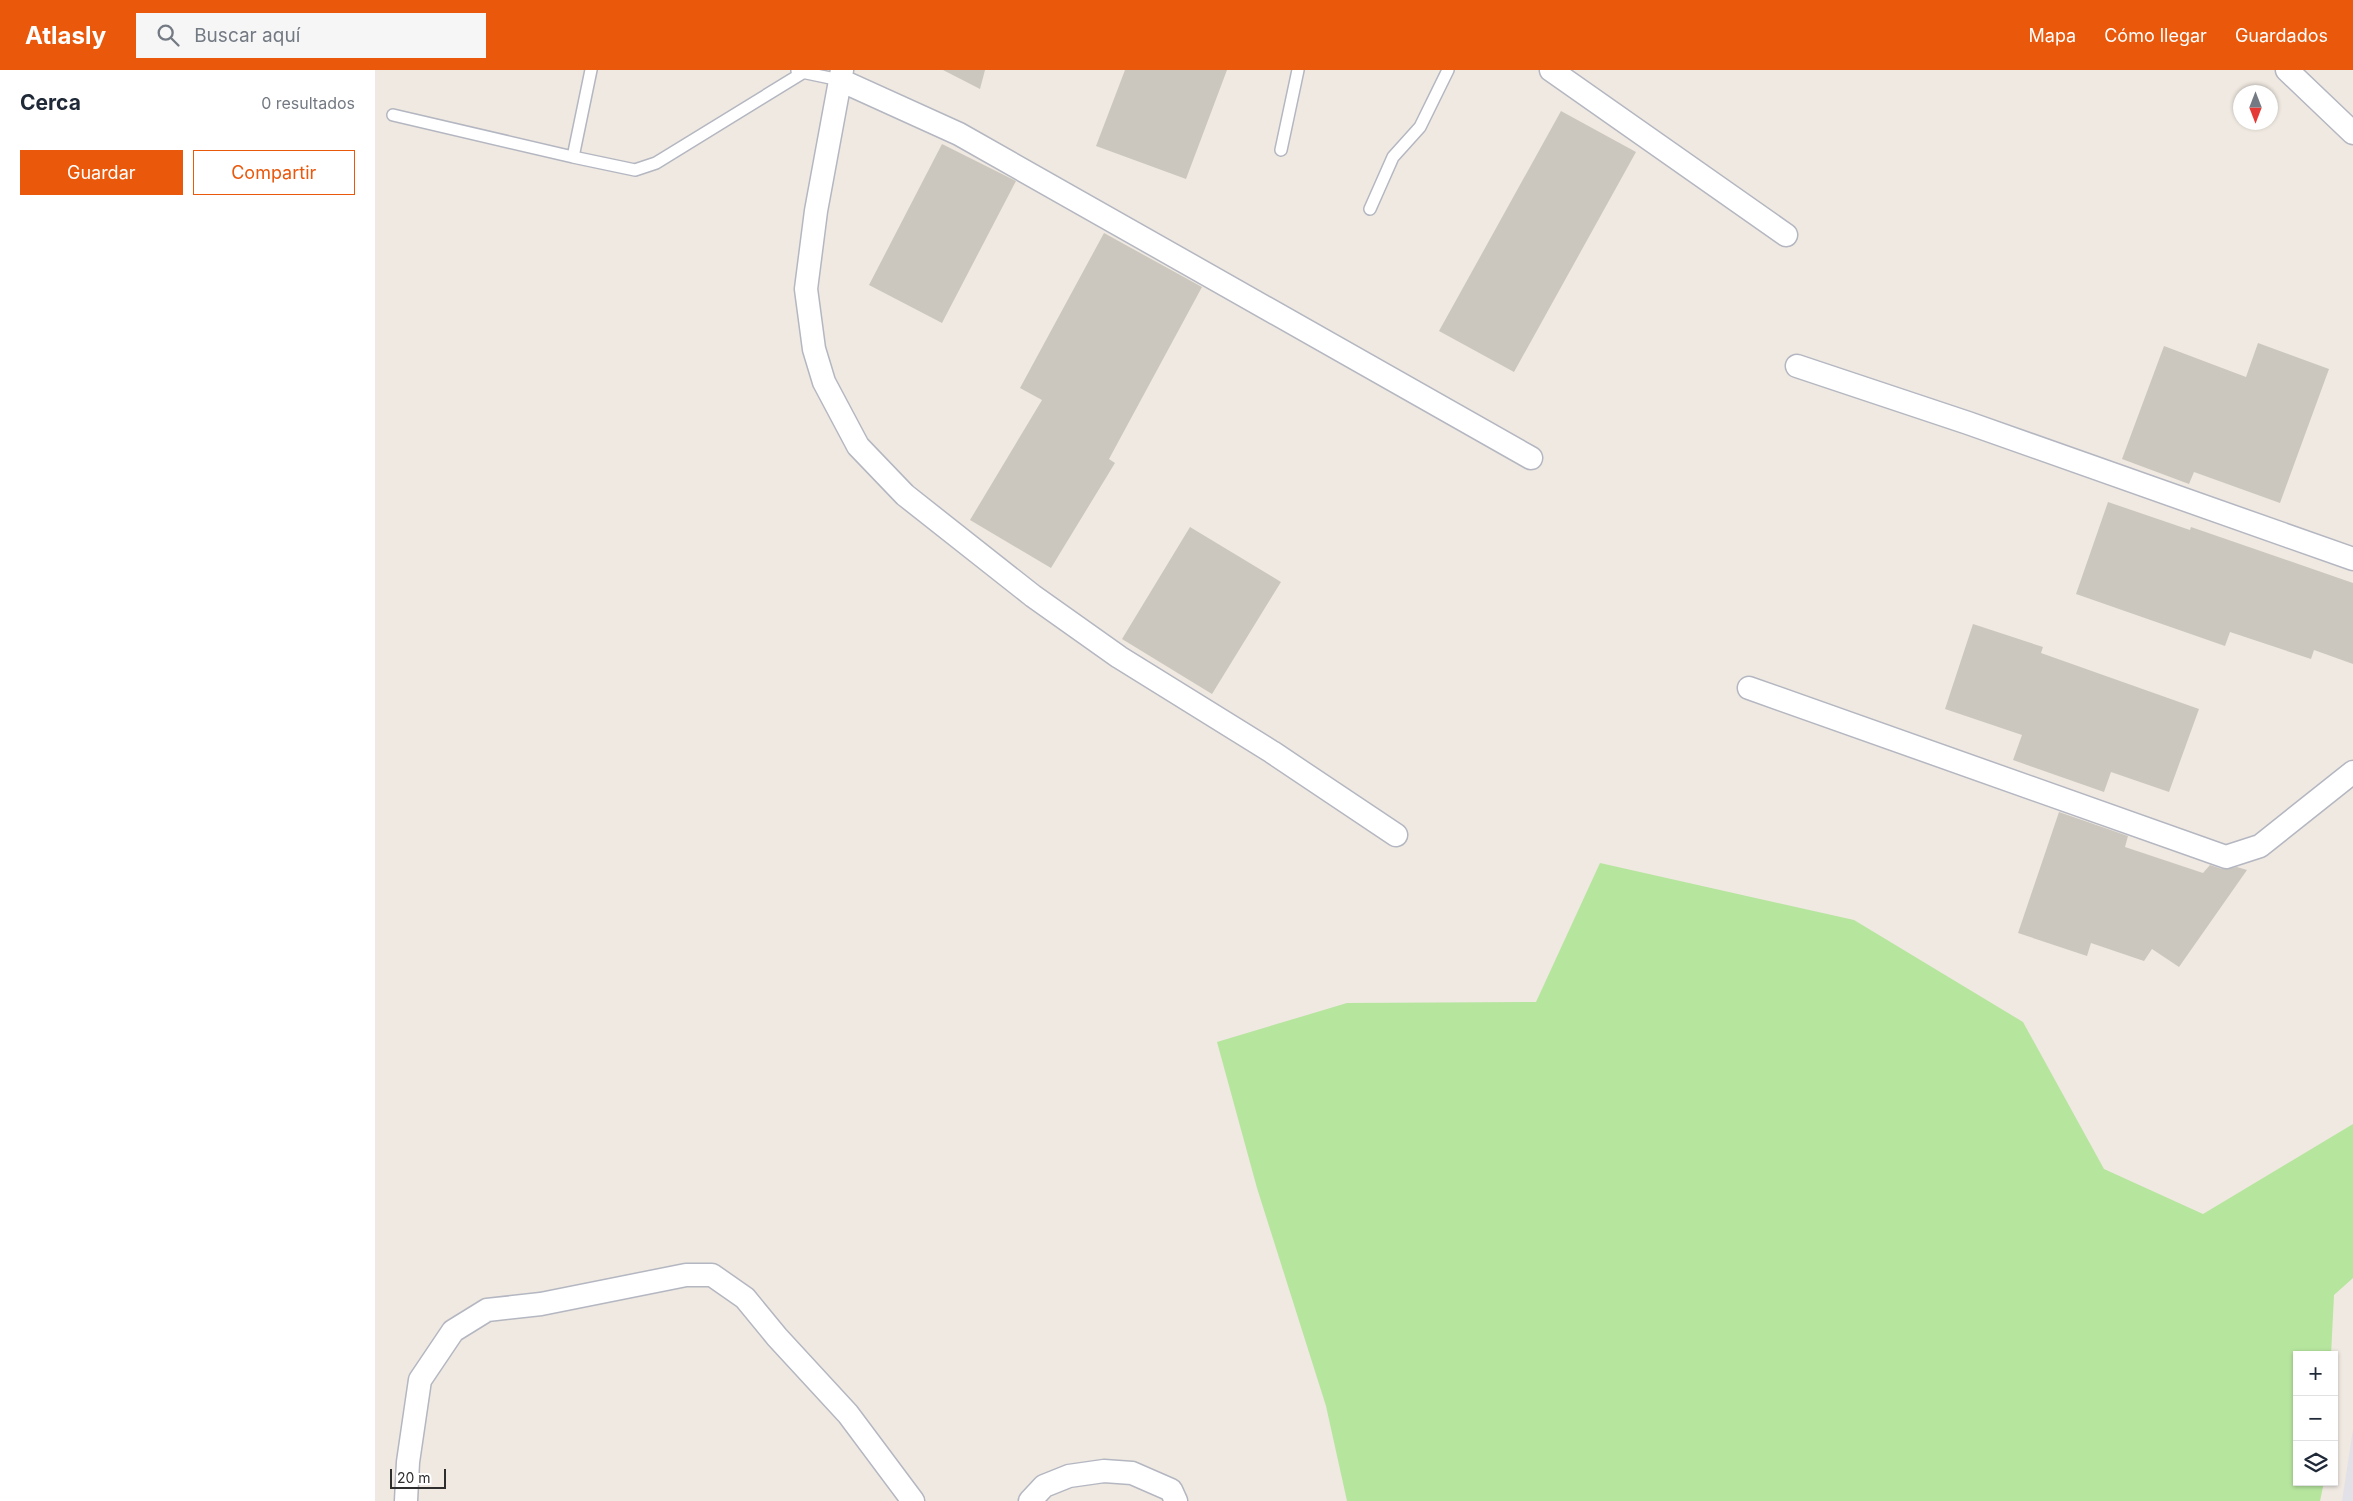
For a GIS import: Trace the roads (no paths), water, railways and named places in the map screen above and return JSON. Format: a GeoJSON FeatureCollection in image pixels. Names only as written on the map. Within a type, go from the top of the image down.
{"type":"FeatureCollection","features":[{"type":"Feature","properties":{"kind":"street"},"geometry":{"type":"LineString","coordinates":[[1551,70],[1786,235]]}},
{"type":"Feature","properties":{"kind":"street"},"geometry":{"type":"LineString","coordinates":[[2287,70],[2353,133]]}},
{"type":"Feature","properties":{"kind":"street"},"geometry":{"type":"LineString","coordinates":[[1396,835],[1272,752],[1119,657],[1033,596],[905,495],[858,446],[824,382],[814,349],[806,289],[816,211],[841,75],[959,134],[1531,458]]}},
{"type":"Feature","properties":{"kind":"street"},"geometry":{"type":"LineString","coordinates":[[1797,366],[1968,423],[2353,559]]}},
{"type":"Feature","properties":{"kind":"street"},"geometry":{"type":"LineString","coordinates":[[1749,688],[2226,857],[2260,846],[2353,772]]}},
{"type":"Feature","properties":{"kind":"street"},"geometry":{"type":"LineString","coordinates":[[406,1501],[408,1462],[420,1380],[453,1330],[487,1310],[541,1304],[686,1275],[712,1275],[745,1298],[777,1337],[848,1414],[913,1501]]}},
{"type":"Feature","properties":{"kind":"street"},"geometry":{"type":"LineString","coordinates":[[1029,1501],[1044,1486],[1069,1476],[1104,1471],[1132,1473],[1171,1490],[1175,1501]]}},
{"type":"Feature","properties":{"kind":"lane"},"geometry":{"type":"LineString","coordinates":[[573,156],[591,70]]}},
{"type":"Feature","properties":{"kind":"lane"},"geometry":{"type":"LineString","coordinates":[[1281,150],[1298,70]]}},
{"type":"Feature","properties":{"kind":"lane"},"geometry":{"type":"LineString","coordinates":[[1370,209],[1393,157],[1420,127],[1448,70]]}},
{"type":"Feature","properties":{"kind":"lane"},"geometry":{"type":"LineString","coordinates":[[393,115],[635,170],[656,164],[798,71],[841,75]]}}]}
